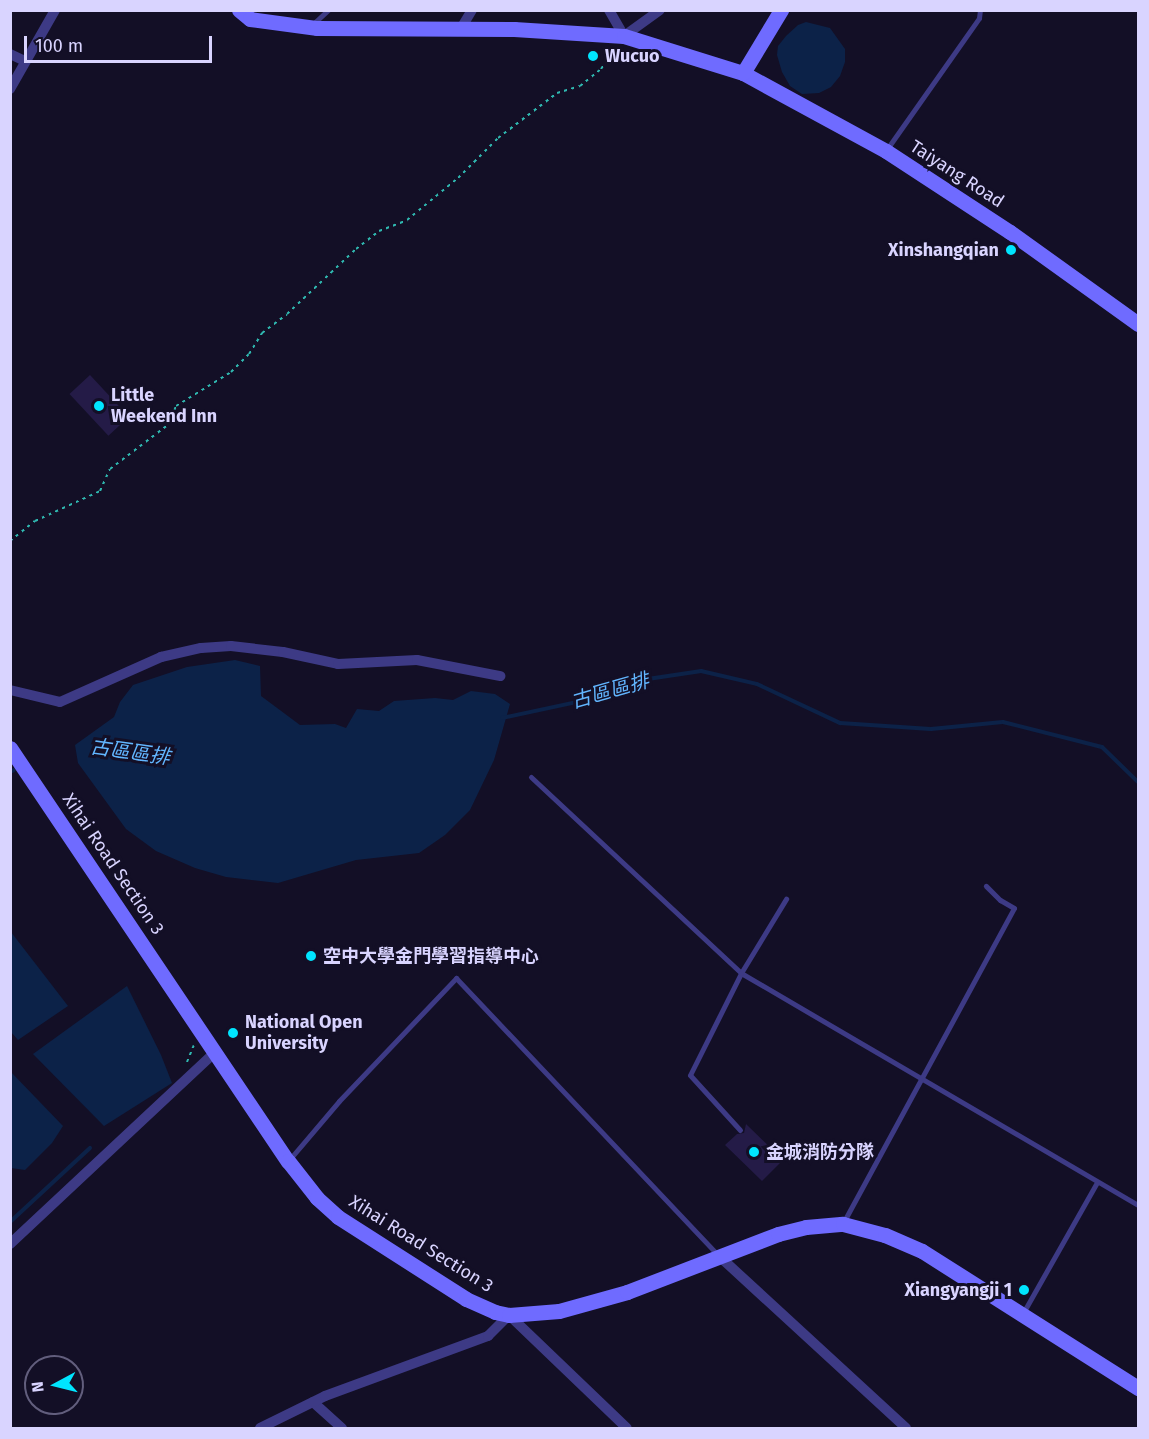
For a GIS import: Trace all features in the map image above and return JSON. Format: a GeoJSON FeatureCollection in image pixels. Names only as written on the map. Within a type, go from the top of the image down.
{"type":"FeatureCollection","features":[{"type":"Feature","properties":{"kind":"main road","name":"Taiyang Road"},"geometry":{"type":"LineString","coordinates":[[239,10],[250,19],[309,28],[514,29],[624,36],[743,73],[886,151],[1010,232],[1138,324]]}},
{"type":"Feature","properties":{"kind":"main road"},"geometry":{"type":"LineString","coordinates":[[743,73],[782,10]]}},
{"type":"Feature","properties":{"kind":"main road","name":"Xihai Road Section 3"},"geometry":{"type":"LineString","coordinates":[[10,748],[288,1161],[317,1198],[338,1217],[466,1299],[495,1312],[509,1315],[559,1311],[627,1292],[778,1234],[806,1227],[843,1224],[885,1234],[922,1251],[1138,1388]]}},
{"type":"Feature","properties":{"kind":"street"},"geometry":{"type":"LineString","coordinates":[[10,89],[55,10]]}},
{"type":"Feature","properties":{"kind":"street"},"geometry":{"type":"LineString","coordinates":[[460,30],[472,10]]}},
{"type":"Feature","properties":{"kind":"street"},"geometry":{"type":"LineString","coordinates":[[609,10],[624,36],[660,10]]}},
{"type":"Feature","properties":{"kind":"street"},"geometry":{"type":"LineString","coordinates":[[10,54],[25,61]]}},
{"type":"Feature","properties":{"kind":"street"},"geometry":{"type":"LineString","coordinates":[[10,690],[60,702],[161,657],[201,648],[231,646],[283,652],[338,664],[417,660],[500,676]]}},
{"type":"Feature","properties":{"kind":"street"},"geometry":{"type":"LineString","coordinates":[[10,1244],[216,1051]]}},
{"type":"Feature","properties":{"kind":"street"},"geometry":{"type":"LineString","coordinates":[[719,1256],[906,1428]]}},
{"type":"Feature","properties":{"kind":"street"},"geometry":{"type":"LineString","coordinates":[[260,1428],[313,1402],[488,1336],[509,1315],[627,1428]]}},
{"type":"Feature","properties":{"kind":"street"},"geometry":{"type":"LineString","coordinates":[[313,1402],[342,1428]]}},
{"type":"Feature","properties":{"kind":"lane"},"geometry":{"type":"LineString","coordinates":[[309,28],[328,10]]}},
{"type":"Feature","properties":{"kind":"lane"},"geometry":{"type":"LineString","coordinates":[[886,151],[979,18],[980,10]]}},
{"type":"Feature","properties":{"kind":"lane"},"geometry":{"type":"LineString","coordinates":[[531,777],[741,974],[922,1077],[1138,1205]]}},
{"type":"Feature","properties":{"kind":"lane"},"geometry":{"type":"LineString","coordinates":[[843,1224],[1014,908],[1000,900],[986,886]]}},
{"type":"Feature","properties":{"kind":"lane"},"geometry":{"type":"LineString","coordinates":[[740,1130],[690,1075],[741,974],[786,899]]}},
{"type":"Feature","properties":{"kind":"lane"},"geometry":{"type":"LineString","coordinates":[[288,1161],[339,1101],[456,978],[719,1256]]}},
{"type":"Feature","properties":{"kind":"lane"},"geometry":{"type":"LineString","coordinates":[[1023,1313],[1097,1182]]}},
{"type":"Feature","properties":{"kind":"path"},"geometry":{"type":"LineString","coordinates":[[10,541],[35,521],[100,490],[110,469],[169,424],[176,406],[231,372],[249,354],[262,333],[287,314],[356,249],[379,231],[407,220],[458,178],[498,138],[557,93],[580,86],[601,69],[624,36]]}},
{"type":"Feature","properties":{"kind":"water"},"geometry":{"type":"Polygon","coordinates":[[[806,22],[830,28],[845,49],[845,62],[840,76],[831,87],[819,93],[802,94],[790,86],[782,72],[777,55],[778,46],[786,36],[798,25],[806,22]]]}},
{"type":"Feature","properties":{"kind":"water"},"geometry":{"type":"Polygon","coordinates":[[[235,660],[260,666],[261,696],[300,725],[335,724],[346,728],[357,709],[379,711],[394,701],[435,698],[453,700],[471,691],[495,694],[510,704],[494,760],[470,810],[445,835],[419,853],[356,860],[278,883],[226,877],[195,868],[156,851],[126,829],[78,763],[75,745],[114,717],[120,702],[133,685],[187,667],[235,660]]]}},
{"type":"Feature","properties":{"kind":"water"},"geometry":{"type":"Polygon","coordinates":[[[11,932],[68,1006],[18,1040],[11,1032],[11,932]]]}},
{"type":"Feature","properties":{"kind":"water"},"geometry":{"type":"Polygon","coordinates":[[[127,986],[161,1055],[172,1083],[104,1126],[33,1054],[127,986]]]}},
{"type":"Feature","properties":{"kind":"water"},"geometry":{"type":"Polygon","coordinates":[[[10,1071],[63,1126],[52,1143],[25,1170],[11,1168],[10,1071]]]}},
{"type":"Feature","properties":{"kind":"building","name":"Little Weekend Inn"},"geometry":{"type":"Polygon","coordinates":[[[90,375],[129,417],[108,436],[70,394],[90,375]]]}},
{"type":"Feature","properties":{"kind":"building","name":"金城消防分隊"},"geometry":{"type":"Polygon","coordinates":[[[746,1124],[783,1160],[762,1181],[725,1145],[737,1134],[744,1133],[746,1124]]]}},
{"type":"Feature","properties":{"kind":"waterway","name":"古區區排"},"geometry":{"type":"LineString","coordinates":[[502,718],[595,698],[641,680],[701,671],[757,684],[840,723],[931,729],[1003,722],[1102,747],[1138,782]]}},
{"type":"Feature","properties":{"kind":"waterway","name":"古區區排"},"geometry":{"type":"LineString","coordinates":[[10,772],[14,770]]}},
{"type":"Feature","properties":{"kind":"waterway"},"geometry":{"type":"LineString","coordinates":[[10,1222],[90,1148]]}},
{"type":"Feature","properties":{"kind":"place","name":"Wucuo"},"geometry":{"type":"Point","coordinates":[593,56]}},
{"type":"Feature","properties":{"kind":"place","name":"Xinshangqian"},"geometry":{"type":"Point","coordinates":[1011,250]}},
{"type":"Feature","properties":{"kind":"place","name":"Little Weekend Inn"},"geometry":{"type":"Point","coordinates":[99,406]}},
{"type":"Feature","properties":{"kind":"place","name":"空中大學金門學習指導中心"},"geometry":{"type":"Point","coordinates":[311,956]}},
{"type":"Feature","properties":{"kind":"place","name":"National Open University"},"geometry":{"type":"Point","coordinates":[233,1033]}},
{"type":"Feature","properties":{"kind":"place","name":"金城消防分隊"},"geometry":{"type":"Point","coordinates":[754,1152]}},
{"type":"Feature","properties":{"kind":"place","name":"Xiangyangji 1"},"geometry":{"type":"Point","coordinates":[1024,1290]}}]}
